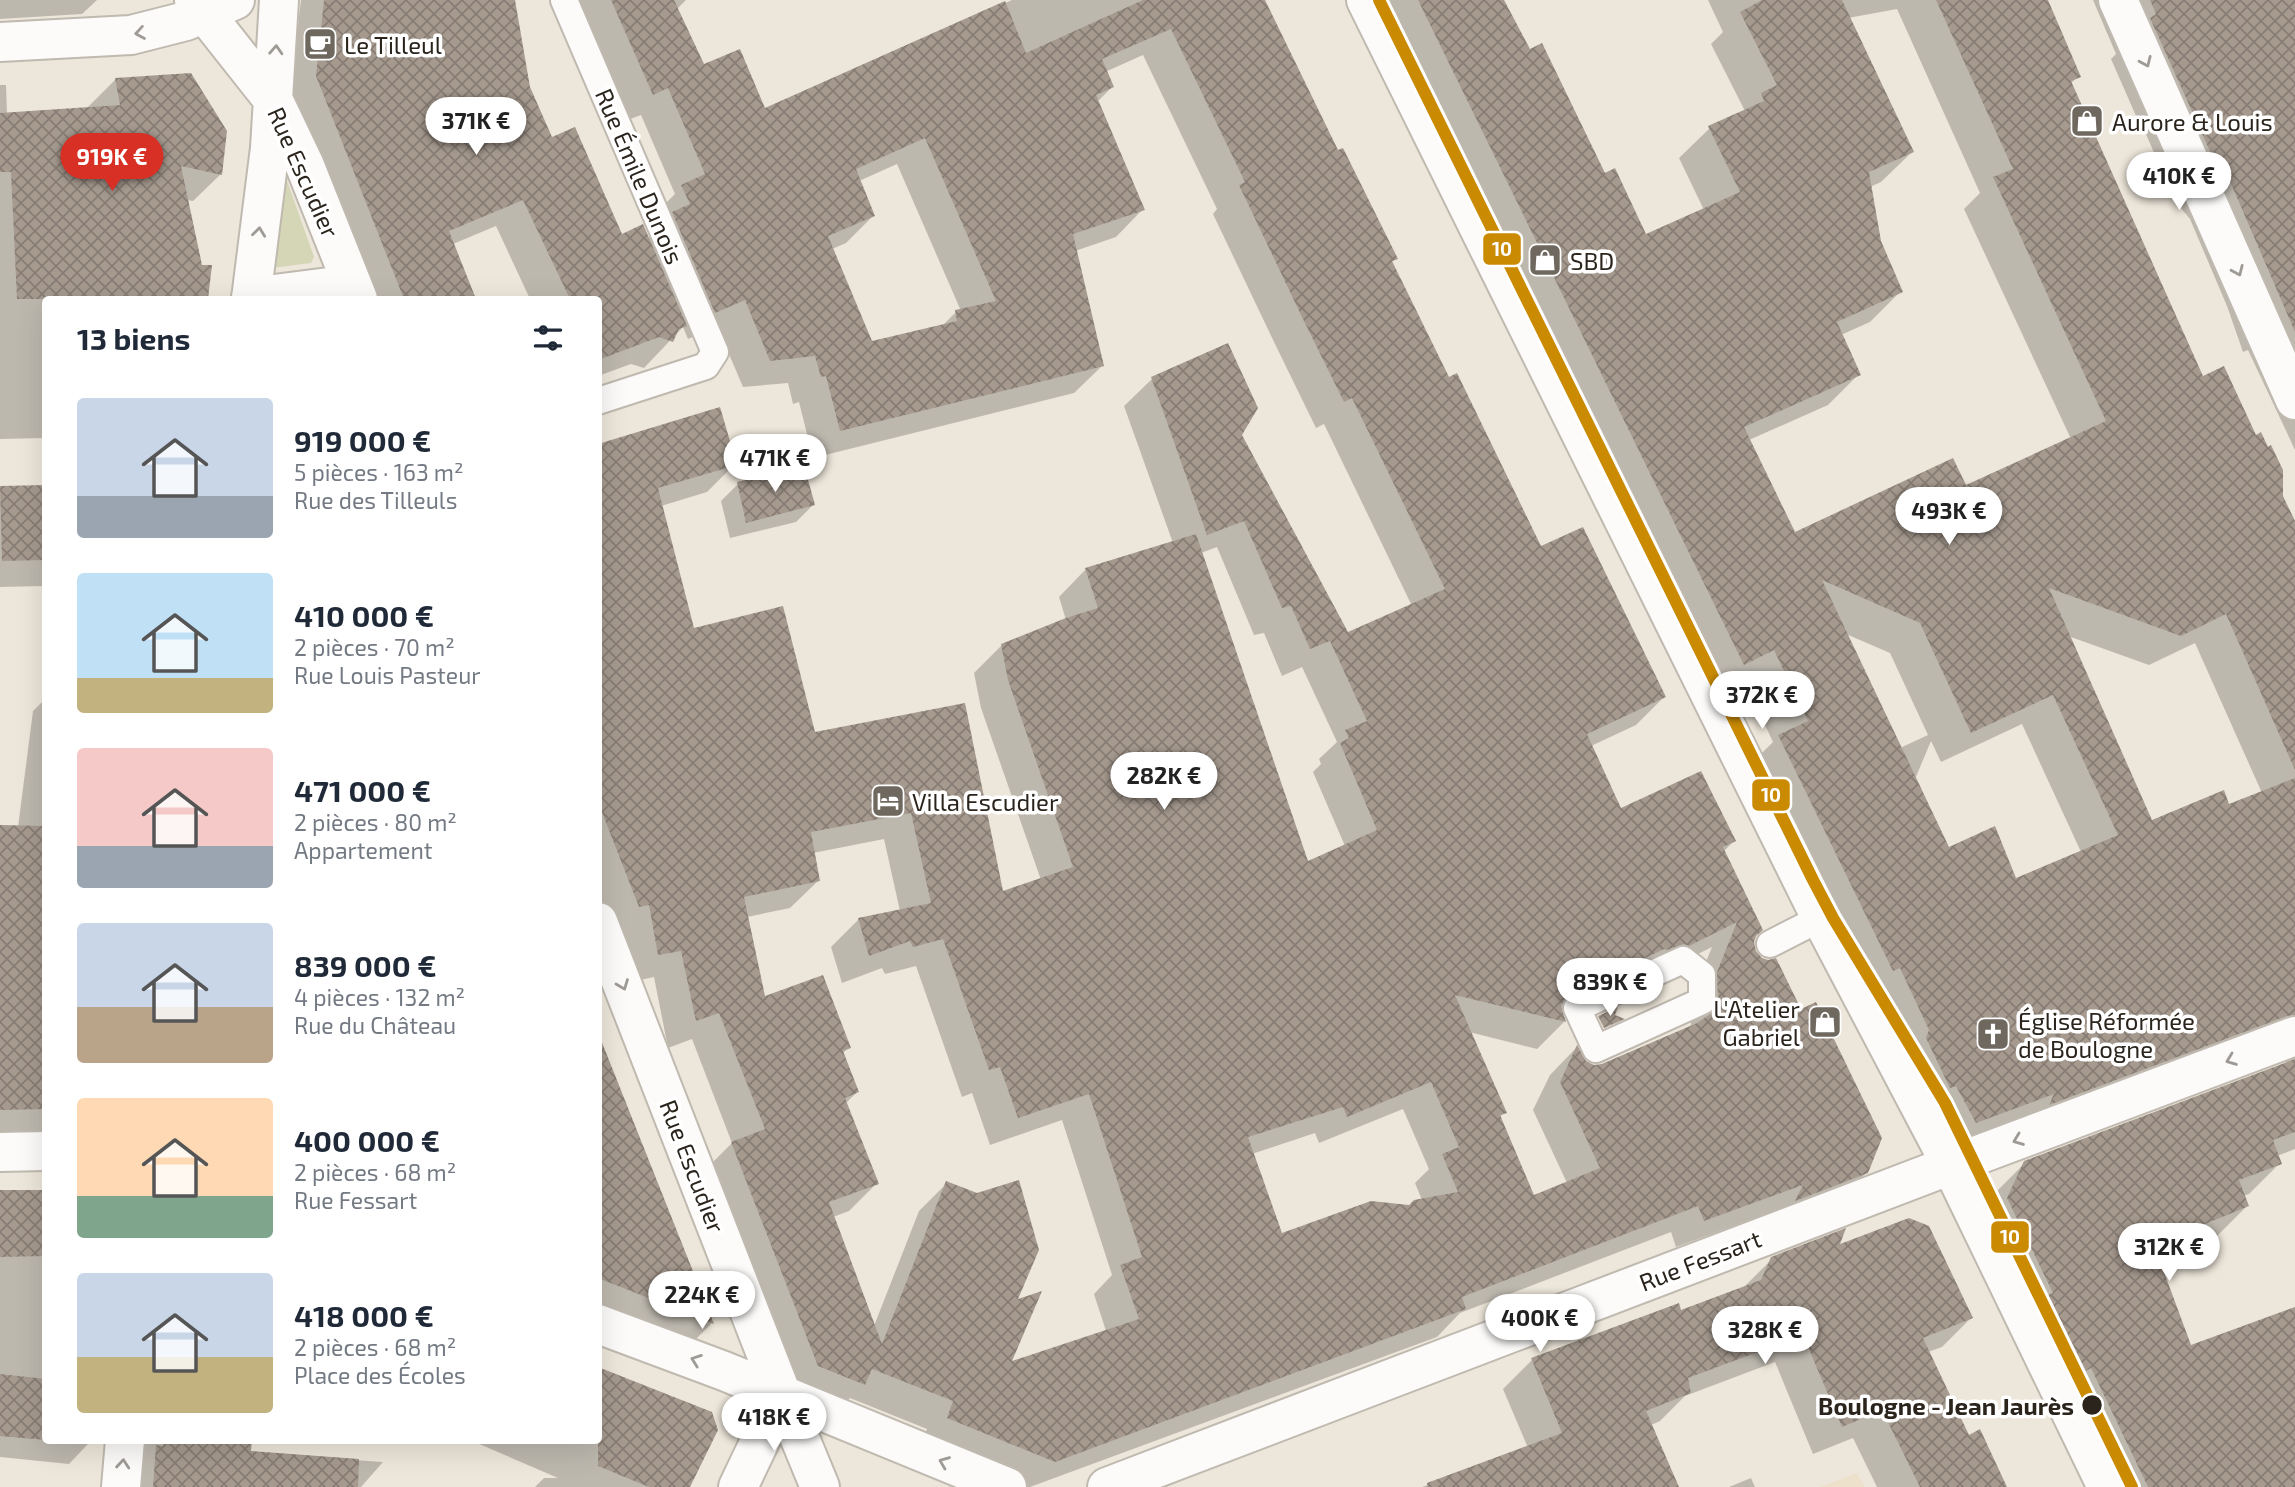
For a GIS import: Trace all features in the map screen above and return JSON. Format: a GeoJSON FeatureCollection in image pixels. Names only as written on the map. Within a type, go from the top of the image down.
{"type":"FeatureCollection","features":[{"type":"Feature","properties":{"kind":"street"},"geometry":{"type":"LineString","coordinates":[[251,296],[274,101],[279,0]]}},
{"type":"Feature","properties":{"kind":"street"},"geometry":{"type":"LineString","coordinates":[[1367,0],[1821,918],[1951,1165],[2107,1487]]}},
{"type":"Feature","properties":{"kind":"street"},"geometry":{"type":"LineString","coordinates":[[2118,0],[2295,400]]}},
{"type":"Feature","properties":{"kind":"street"},"geometry":{"type":"LineString","coordinates":[[0,42],[131,35],[158,30],[212,5]]}},
{"type":"Feature","properties":{"kind":"street","name":"Rue Escudier"},"geometry":{"type":"LineString","coordinates":[[212,5],[274,101],[305,166],[355,291],[281,296]]}},
{"type":"Feature","properties":{"kind":"street","name":"Rue Escudier"},"geometry":{"type":"LineString","coordinates":[[602,932],[820,1487]]}},
{"type":"Feature","properties":{"kind":"street","name":"Rue Fessart"},"geometry":{"type":"LineString","coordinates":[[1107,1487],[2295,1036]]}},
{"type":"Feature","properties":{"kind":"street"},"geometry":{"type":"LineString","coordinates":[[0,1152],[42,1152]]}},
{"type":"Feature","properties":{"kind":"street"},"geometry":{"type":"LineString","coordinates":[[602,1325],[724,1371],[1007,1487]]}},
{"type":"Feature","properties":{"kind":"street"},"geometry":{"type":"LineString","coordinates":[[738,1487],[782,1395]]}},
{"type":"Feature","properties":{"kind":"street"},"geometry":{"type":"LineString","coordinates":[[121,1487],[125,1444]]}},
{"type":"Feature","properties":{"kind":"lane","name":"Rue Émile Dunois"},"geometry":{"type":"LineString","coordinates":[[564,0],[715,352],[706,366],[602,400]]}},
{"type":"Feature","properties":{"kind":"lane"},"geometry":{"type":"LineString","coordinates":[[1770,944],[1821,918]]}},
{"type":"Feature","properties":{"kind":"shaded area"},"geometry":{"type":"Polygon","coordinates":[[[1857,1473],[1865,1487],[1820,1487],[1857,1473]]]}},
{"type":"Feature","properties":{"kind":"green space"},"geometry":{"type":"Polygon","coordinates":[[[285,175],[314,257],[311,263],[272,268],[285,175]]]}},
{"type":"Feature","properties":{"kind":"building"},"geometry":{"type":"Polygon","coordinates":[[[324,0],[515,0],[530,87],[552,137],[575,127],[622,234],[643,224],[687,326],[679,329],[673,342],[659,337],[602,358],[602,296],[569,296],[523,200],[449,231],[475,296],[403,296],[316,76],[324,0]]]}},
{"type":"Feature","properties":{"kind":"building"},"geometry":{"type":"Polygon","coordinates":[[[611,0],[674,0],[704,64],[740,49],[765,108],[1005,1],[1026,53],[1143,0],[1265,0],[1338,150],[1343,148],[1398,259],[1392,261],[1449,377],[1457,373],[1541,546],[1583,527],[1666,697],[1587,734],[1621,808],[1701,771],[1736,841],[1723,847],[1763,930],[1754,942],[1756,951],[1762,958],[1776,958],[1801,1009],[1816,1002],[1882,1138],[1868,1173],[1795,1201],[1803,1185],[1704,1221],[1698,1206],[1462,1297],[1466,1309],[1055,1462],[947,1418],[953,1401],[872,1369],[865,1385],[818,1366],[731,1142],[765,1129],[719,1013],[696,1021],[681,951],[658,955],[649,905],[639,907],[602,812],[602,443],[720,407],[737,465],[658,488],[694,628],[783,606],[815,732],[965,703],[1003,891],[1073,867],[1008,680],[1001,644],[1098,608],[1085,568],[1196,534],[1308,861],[1377,830],[1340,743],[1349,738],[1345,730],[1367,721],[1330,641],[1310,649],[1291,606],[1282,608],[1244,521],[1207,535],[1151,377],[1228,343],[1258,408],[1242,435],[1348,632],[1445,589],[1352,398],[1344,402],[1302,317],[1239,185],[1245,182],[1171,29],[1102,59],[1114,87],[1096,95],[1145,210],[1073,234],[1104,366],[840,431],[826,376],[821,377],[815,356],[770,361],[745,300],[715,313],[672,212],[690,204],[681,185],[705,174],[668,88],[653,95],[611,0]],[[925,138],[856,169],[875,216],[828,236],[872,341],[957,321],[955,310],[996,301],[925,138]],[[911,813],[811,832],[820,881],[744,897],[765,996],[823,975],[851,1048],[843,1051],[859,1092],[845,1098],[879,1184],[829,1202],[882,1344],[946,1181],[977,1193],[1019,1180],[1039,1250],[1018,1299],[1042,1291],[1012,1361],[1139,1319],[1120,1265],[1142,1257],[1089,1094],[1018,1118],[1000,1067],[989,1070],[943,939],[913,947],[910,941],[869,956],[858,918],[931,903],[911,813]],[[1737,922],[1689,946],[1684,944],[1664,949],[1571,994],[1561,1006],[1566,1022],[1455,995],[1507,1113],[1500,1115],[1534,1195],[1600,1168],[1560,1082],[1577,1045],[1586,1061],[1594,1065],[1602,1064],[1697,1023],[1709,1015],[1716,1009],[1717,972],[1737,922]],[[1431,1082],[1347,1117],[1343,1107],[1248,1137],[1282,1233],[1371,1201],[1409,1205],[1414,1200],[1458,1192],[1442,1154],[1459,1147],[1431,1082]]]}},
{"type":"Feature","properties":{"kind":"building"},"geometry":{"type":"Polygon","coordinates":[[[1418,0],[1504,0],[1530,49],[1542,43],[1605,173],[1615,168],[1646,234],[1740,192],[1708,126],[1764,101],[1761,93],[1777,85],[1740,12],[1762,0],[1842,0],[1914,152],[1869,172],[1881,241],[1903,292],[1837,322],[1861,375],[1744,427],[1795,532],[1953,458],[1966,485],[2106,421],[1993,177],[2013,169],[1936,0],[2048,0],[2081,77],[2071,81],[2203,376],[2224,366],[2256,435],[2261,432],[2268,447],[2271,445],[2283,470],[2283,496],[2295,521],[2295,770],[2226,614],[2181,636],[2049,588],[2152,820],[2224,790],[2229,804],[2295,778],[2295,1015],[2049,1105],[2054,1094],[1976,1123],[1956,1086],[1950,1088],[1926,1038],[1929,1030],[1900,968],[1893,971],[1778,735],[1808,721],[1774,650],[1744,665],[1418,0]],[[1822,580],[1949,847],[1995,826],[2016,878],[2118,835],[2053,695],[1971,733],[1920,623],[1822,580]]]}},
{"type":"Feature","properties":{"kind":"building"},"geometry":{"type":"Polygon","coordinates":[[[2150,0],[2295,0],[2295,332],[2229,179],[2214,160],[2150,18],[2156,14],[2150,0]]]}},
{"type":"Feature","properties":{"kind":"building"},"geometry":{"type":"Polygon","coordinates":[[[191,73],[227,131],[222,175],[181,166],[202,265],[212,265],[208,296],[42,296],[42,299],[17,299],[11,172],[0,172],[0,113],[120,105],[115,78],[191,73]]]}},
{"type":"Feature","properties":{"kind":"building"},"geometry":{"type":"Polygon","coordinates":[[[804,465],[815,505],[746,523],[737,482],[804,465]]]}},
{"type":"Feature","properties":{"kind":"building"},"geometry":{"type":"Polygon","coordinates":[[[42,485],[42,560],[2,561],[0,486],[42,485]]]}},
{"type":"Feature","properties":{"kind":"building"},"geometry":{"type":"Polygon","coordinates":[[[0,825],[42,826],[42,1109],[0,1110],[0,825]]]}},
{"type":"Feature","properties":{"kind":"building"},"geometry":{"type":"Polygon","coordinates":[[[1618,1007],[1615,1015],[1625,1019],[1604,1028],[1598,1016],[1618,1007]]]}},
{"type":"Feature","properties":{"kind":"building"},"geometry":{"type":"Polygon","coordinates":[[[602,1043],[714,1324],[602,1280],[602,1043]]]}},
{"type":"Feature","properties":{"kind":"building"},"geometry":{"type":"Polygon","coordinates":[[[2295,1059],[2295,1132],[2273,1140],[2282,1164],[2239,1180],[2249,1206],[2154,1245],[2191,1345],[2295,1307],[2295,1487],[2148,1487],[2091,1368],[2086,1371],[2048,1295],[2053,1293],[2007,1198],[2024,1161],[2295,1059]]]}},
{"type":"Feature","properties":{"kind":"building"},"geometry":{"type":"Polygon","coordinates":[[[0,1190],[42,1190],[42,1256],[0,1257],[0,1190]]]}},
{"type":"Feature","properties":{"kind":"building"},"geometry":{"type":"Polygon","coordinates":[[[1909,1218],[1929,1226],[1973,1318],[1923,1338],[1969,1435],[1980,1429],[2007,1487],[1920,1487],[1882,1410],[1842,1427],[1803,1335],[1688,1378],[1691,1393],[1646,1411],[1679,1487],[1428,1487],[1427,1483],[1562,1433],[1531,1358],[1679,1303],[1681,1310],[1761,1280],[1771,1257],[1846,1228],[1840,1244],[1909,1218]]]}},
{"type":"Feature","properties":{"kind":"building"},"geometry":{"type":"Polygon","coordinates":[[[602,1369],[712,1412],[718,1430],[690,1487],[649,1487],[598,1466],[598,1444],[602,1444],[602,1369]]]}},
{"type":"Feature","properties":{"kind":"building"},"geometry":{"type":"Polygon","coordinates":[[[0,1374],[42,1379],[42,1440],[0,1436],[0,1374]]]}},
{"type":"Feature","properties":{"kind":"building"},"geometry":{"type":"Polygon","coordinates":[[[252,1444],[251,1451],[359,1459],[358,1487],[153,1487],[156,1445],[252,1444]]]}},
{"type":"Feature","properties":{"kind":"transit line","name":"10"},"geometry":{"type":"LineString","coordinates":[[1379,0],[1813,880],[1833,918],[1945,1103],[2132,1487]]}},
{"type":"Feature","properties":{"kind":"place","name":"Le Tilleul"},"geometry":{"type":"Point","coordinates":[320,44]}},
{"type":"Feature","properties":{"kind":"place","name":"Aurore & Louis"},"geometry":{"type":"Point","coordinates":[2087,121]}},
{"type":"Feature","properties":{"kind":"place","name":"SBD"},"geometry":{"type":"Point","coordinates":[1545,260]}},
{"type":"Feature","properties":{"kind":"place","name":"Villa Escudier"},"geometry":{"type":"Point","coordinates":[888,801]}},
{"type":"Feature","properties":{"kind":"place","name":"L'Atelier Gabriel"},"geometry":{"type":"Point","coordinates":[1825,1022]}},
{"type":"Feature","properties":{"kind":"place","name":"Église Réformée de Boulogne"},"geometry":{"type":"Point","coordinates":[1993,1034]}},
{"type":"Feature","properties":{"kind":"place","name":"Boulogne - Jean Jaurès"},"geometry":{"type":"Point","coordinates":[2092,1405]}}]}
